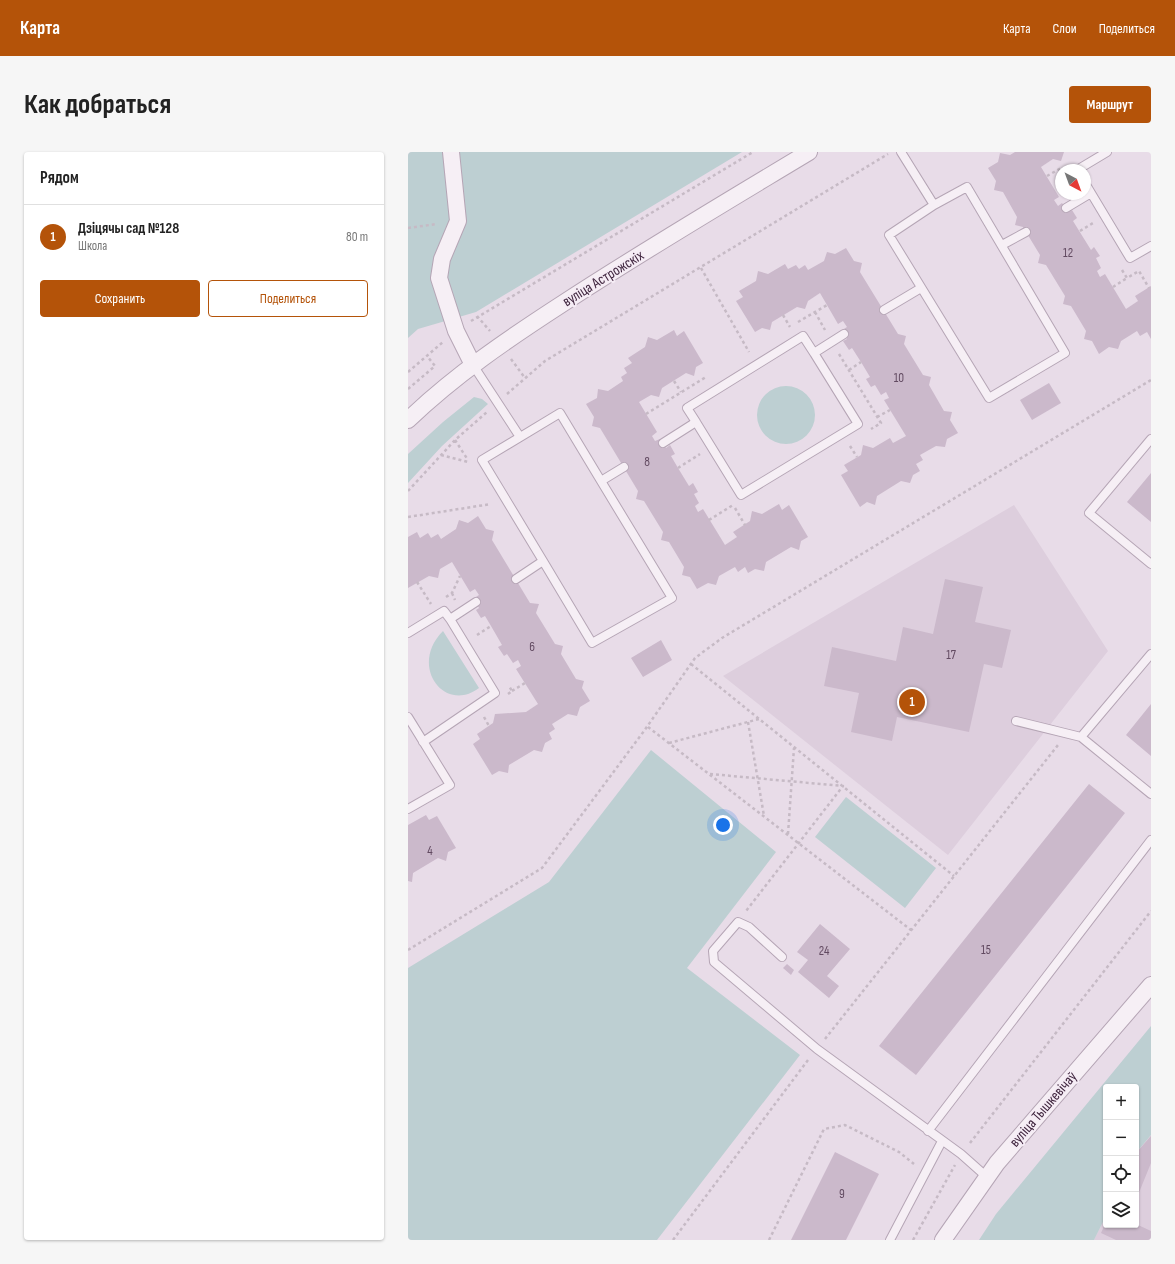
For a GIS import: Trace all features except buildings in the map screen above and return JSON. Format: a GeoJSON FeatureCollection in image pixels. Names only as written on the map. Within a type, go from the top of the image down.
{"type":"FeatureCollection","features":[{"type":"Feature","properties":{"kind":"street"},"geometry":{"type":"LineString","coordinates":[[451,152],[458,221],[442,259],[439,278],[456,331],[473,365]]}},
{"type":"Feature","properties":{"kind":"street","name":"вуліца Астрожскіх"},"geometry":{"type":"LineString","coordinates":[[408,420],[500,344],[607,274],[809,152]]}},
{"type":"Feature","properties":{"kind":"street","name":"вуліца Тышкевічаў"},"geometry":{"type":"LineString","coordinates":[[943,1240],[988,1178],[997,1163],[1151,984]]}},
{"type":"Feature","properties":{"kind":"lane"},"geometry":{"type":"LineString","coordinates":[[901,152],[934,205]]}},
{"type":"Feature","properties":{"kind":"lane"},"geometry":{"type":"LineString","coordinates":[[1087,164],[1107,152]]}},
{"type":"Feature","properties":{"kind":"lane"},"geometry":{"type":"LineString","coordinates":[[966,188],[1002,245],[1065,353],[989,398],[889,235],[934,205],[966,188]]}},
{"type":"Feature","properties":{"kind":"lane"},"geometry":{"type":"LineString","coordinates":[[1091,193],[1130,258],[1151,246]]}},
{"type":"Feature","properties":{"kind":"lane"},"geometry":{"type":"LineString","coordinates":[[1066,208],[1079,200]]}},
{"type":"Feature","properties":{"kind":"lane"},"geometry":{"type":"LineString","coordinates":[[1002,245],[1026,232]]}},
{"type":"Feature","properties":{"kind":"lane"},"geometry":{"type":"LineString","coordinates":[[884,310],[921,288]]}},
{"type":"Feature","properties":{"kind":"lane"},"geometry":{"type":"LineString","coordinates":[[814,353],[844,334]]}},
{"type":"Feature","properties":{"kind":"lane"},"geometry":{"type":"LineString","coordinates":[[803,336],[814,353],[858,424],[741,495],[687,408],[803,336]]}},
{"type":"Feature","properties":{"kind":"lane"},"geometry":{"type":"LineString","coordinates":[[473,365],[520,437]]}},
{"type":"Feature","properties":{"kind":"lane"},"geometry":{"type":"LineString","coordinates":[[560,413],[672,598],[592,643],[482,460],[520,437],[560,413]]}},
{"type":"Feature","properties":{"kind":"lane"},"geometry":{"type":"LineString","coordinates":[[663,443],[696,422]]}},
{"type":"Feature","properties":{"kind":"lane"},"geometry":{"type":"LineString","coordinates":[[1151,439],[1089,514],[1151,564]]}},
{"type":"Feature","properties":{"kind":"lane"},"geometry":{"type":"LineString","coordinates":[[601,481],[624,466]]}},
{"type":"Feature","properties":{"kind":"lane"},"geometry":{"type":"LineString","coordinates":[[516,579],[543,561]]}},
{"type":"Feature","properties":{"kind":"lane"},"geometry":{"type":"LineString","coordinates":[[450,619],[476,602]]}},
{"type":"Feature","properties":{"kind":"lane"},"geometry":{"type":"LineString","coordinates":[[408,633],[444,611],[495,693],[423,742]]}},
{"type":"Feature","properties":{"kind":"lane"},"geometry":{"type":"LineString","coordinates":[[1081,737],[1151,654]]}},
{"type":"Feature","properties":{"kind":"lane"},"geometry":{"type":"LineString","coordinates":[[408,717],[450,785],[408,809]]}},
{"type":"Feature","properties":{"kind":"lane"},"geometry":{"type":"LineString","coordinates":[[1016,721],[1081,737],[1151,794]]}},
{"type":"Feature","properties":{"kind":"lane"},"geometry":{"type":"LineString","coordinates":[[928,1131],[1151,840]]}},
{"type":"Feature","properties":{"kind":"lane"},"geometry":{"type":"LineString","coordinates":[[782,957],[749,927],[738,922],[713,951],[714,962],[817,1049],[961,1154],[988,1178]]}},
{"type":"Feature","properties":{"kind":"lane"},"geometry":{"type":"LineString","coordinates":[[890,1240],[942,1141]]}},
{"type":"Feature","properties":{"kind":"path"},"geometry":{"type":"LineString","coordinates":[[408,372],[456,331],[477,316],[753,152]]}},
{"type":"Feature","properties":{"kind":"path"},"geometry":{"type":"LineString","coordinates":[[408,491],[441,455],[545,361],[892,152]]}},
{"type":"Feature","properties":{"kind":"path"},"geometry":{"type":"LineString","coordinates":[[1046,176],[1055,171]]}},
{"type":"Feature","properties":{"kind":"path"},"geometry":{"type":"LineString","coordinates":[[408,228],[458,221]]}},
{"type":"Feature","properties":{"kind":"path"},"geometry":{"type":"LineString","coordinates":[[1080,231],[1093,223]]}},
{"type":"Feature","properties":{"kind":"path"},"geometry":{"type":"LineString","coordinates":[[701,268],[749,352]]}},
{"type":"Feature","properties":{"kind":"path"},"geometry":{"type":"LineString","coordinates":[[1113,287],[1127,278]]}},
{"type":"Feature","properties":{"kind":"path"},"geometry":{"type":"LineString","coordinates":[[783,316],[790,327]]}},
{"type":"Feature","properties":{"kind":"path"},"geometry":{"type":"LineString","coordinates":[[408,389],[435,366],[427,356]]}},
{"type":"Feature","properties":{"kind":"path"},"geometry":{"type":"LineString","coordinates":[[849,370],[861,362]]}},
{"type":"Feature","properties":{"kind":"path"},"geometry":{"type":"LineString","coordinates":[[408,950],[542,868],[648,727],[695,658],[722,638],[1151,380]]}},
{"type":"Feature","properties":{"kind":"path"},"geometry":{"type":"LineString","coordinates":[[674,381],[681,393]]}},
{"type":"Feature","properties":{"kind":"path"},"geometry":{"type":"LineString","coordinates":[[877,417],[890,410]]}},
{"type":"Feature","properties":{"kind":"path"},"geometry":{"type":"LineString","coordinates":[[678,468],[701,453]]}},
{"type":"Feature","properties":{"kind":"path"},"geometry":{"type":"LineString","coordinates":[[441,455],[469,462]]}},
{"type":"Feature","properties":{"kind":"path"},"geometry":{"type":"LineString","coordinates":[[408,517],[494,503]]}},
{"type":"Feature","properties":{"kind":"path"},"geometry":{"type":"LineString","coordinates":[[709,520],[733,505]]}},
{"type":"Feature","properties":{"kind":"path"},"geometry":{"type":"LineString","coordinates":[[445,597],[452,593],[460,576]]}},
{"type":"Feature","properties":{"kind":"path"},"geometry":{"type":"LineString","coordinates":[[417,582],[431,604],[438,601]]}},
{"type":"Feature","properties":{"kind":"path"},"geometry":{"type":"LineString","coordinates":[[477,635],[490,626]]}},
{"type":"Feature","properties":{"kind":"path"},"geometry":{"type":"LineString","coordinates":[[691,664],[954,876]]}},
{"type":"Feature","properties":{"kind":"path"},"geometry":{"type":"LineString","coordinates":[[512,691],[525,683]]}},
{"type":"Feature","properties":{"kind":"path"},"geometry":{"type":"LineString","coordinates":[[669,743],[759,719]]}},
{"type":"Feature","properties":{"kind":"path"},"geometry":{"type":"LineString","coordinates":[[748,722],[764,816]]}},
{"type":"Feature","properties":{"kind":"path"},"geometry":{"type":"LineString","coordinates":[[648,727],[911,930]]}},
{"type":"Feature","properties":{"kind":"path"},"geometry":{"type":"LineString","coordinates":[[672,1240],[817,1049],[1067,734]]}},
{"type":"Feature","properties":{"kind":"path"},"geometry":{"type":"LineString","coordinates":[[788,834],[794,747]]}},
{"type":"Feature","properties":{"kind":"path"},"geometry":{"type":"LineString","coordinates":[[709,774],[842,786]]}},
{"type":"Feature","properties":{"kind":"path"},"geometry":{"type":"LineString","coordinates":[[738,922],[842,786]]}},
{"type":"Feature","properties":{"kind":"path"},"geometry":{"type":"LineString","coordinates":[[913,1240],[961,1154],[1151,911]]}},
{"type":"Feature","properties":{"kind":"path"},"geometry":{"type":"LineString","coordinates":[[769,1240],[824,1129],[845,1125],[899,1152],[916,1165],[919,1158]]}},
{"type":"Feature","properties":{"kind":"shaded area"},"geometry":{"type":"Polygon","coordinates":[[[408,152],[742,152],[476,312],[418,329],[408,338],[408,152]]]}},
{"type":"Feature","properties":{"kind":"shaded area"},"geometry":{"type":"Polygon","coordinates":[[[786,386],[797,388],[810,399],[813,404],[815,415],[813,426],[802,439],[797,442],[786,444],[775,442],[762,431],[759,426],[757,415],[759,404],[770,391],[775,388],[786,386]]]}},
{"type":"Feature","properties":{"kind":"shaded area"},"geometry":{"type":"Polygon","coordinates":[[[474,397],[482,399],[488,404],[442,446],[408,483],[408,454],[443,422],[474,397]]]}},
{"type":"Feature","properties":{"kind":"shaded area"},"geometry":{"type":"Polygon","coordinates":[[[1014,505],[1108,651],[948,855],[723,676],[1014,505]]]}},
{"type":"Feature","properties":{"kind":"shaded area"},"geometry":{"type":"Polygon","coordinates":[[[443,631],[479,688],[466,694],[454,695],[443,691],[435,682],[430,671],[429,658],[433,645],[443,631]]]}},
{"type":"Feature","properties":{"kind":"shaded area"},"geometry":{"type":"Polygon","coordinates":[[[651,750],[776,852],[687,968],[800,1055],[657,1240],[408,1240],[408,968],[549,882],[651,750]]]}},
{"type":"Feature","properties":{"kind":"shaded area"},"geometry":{"type":"Polygon","coordinates":[[[846,797],[936,868],[905,908],[815,837],[846,797]]]}},
{"type":"Feature","properties":{"kind":"shaded area"},"geometry":{"type":"Polygon","coordinates":[[[1151,1026],[1151,1135],[1139,1149],[1139,1084],[1103,1084],[1151,1026]]]}},
{"type":"Feature","properties":{"kind":"shaded area"},"geometry":{"type":"Polygon","coordinates":[[[1103,1084],[1103,1222],[1094,1240],[979,1240],[996,1214],[1103,1084]]]}},
{"type":"Feature","properties":{"kind":"shaded area"},"geometry":{"type":"Polygon","coordinates":[[[1151,1135],[1151,1240],[1094,1240],[1103,1222],[1103,1228],[1139,1228],[1139,1149],[1151,1135]]]}},
{"type":"Feature","properties":{"kind":"place","name":"Дзіцячы сад №128"},"geometry":{"type":"Point","coordinates":[912,702]}}]}
